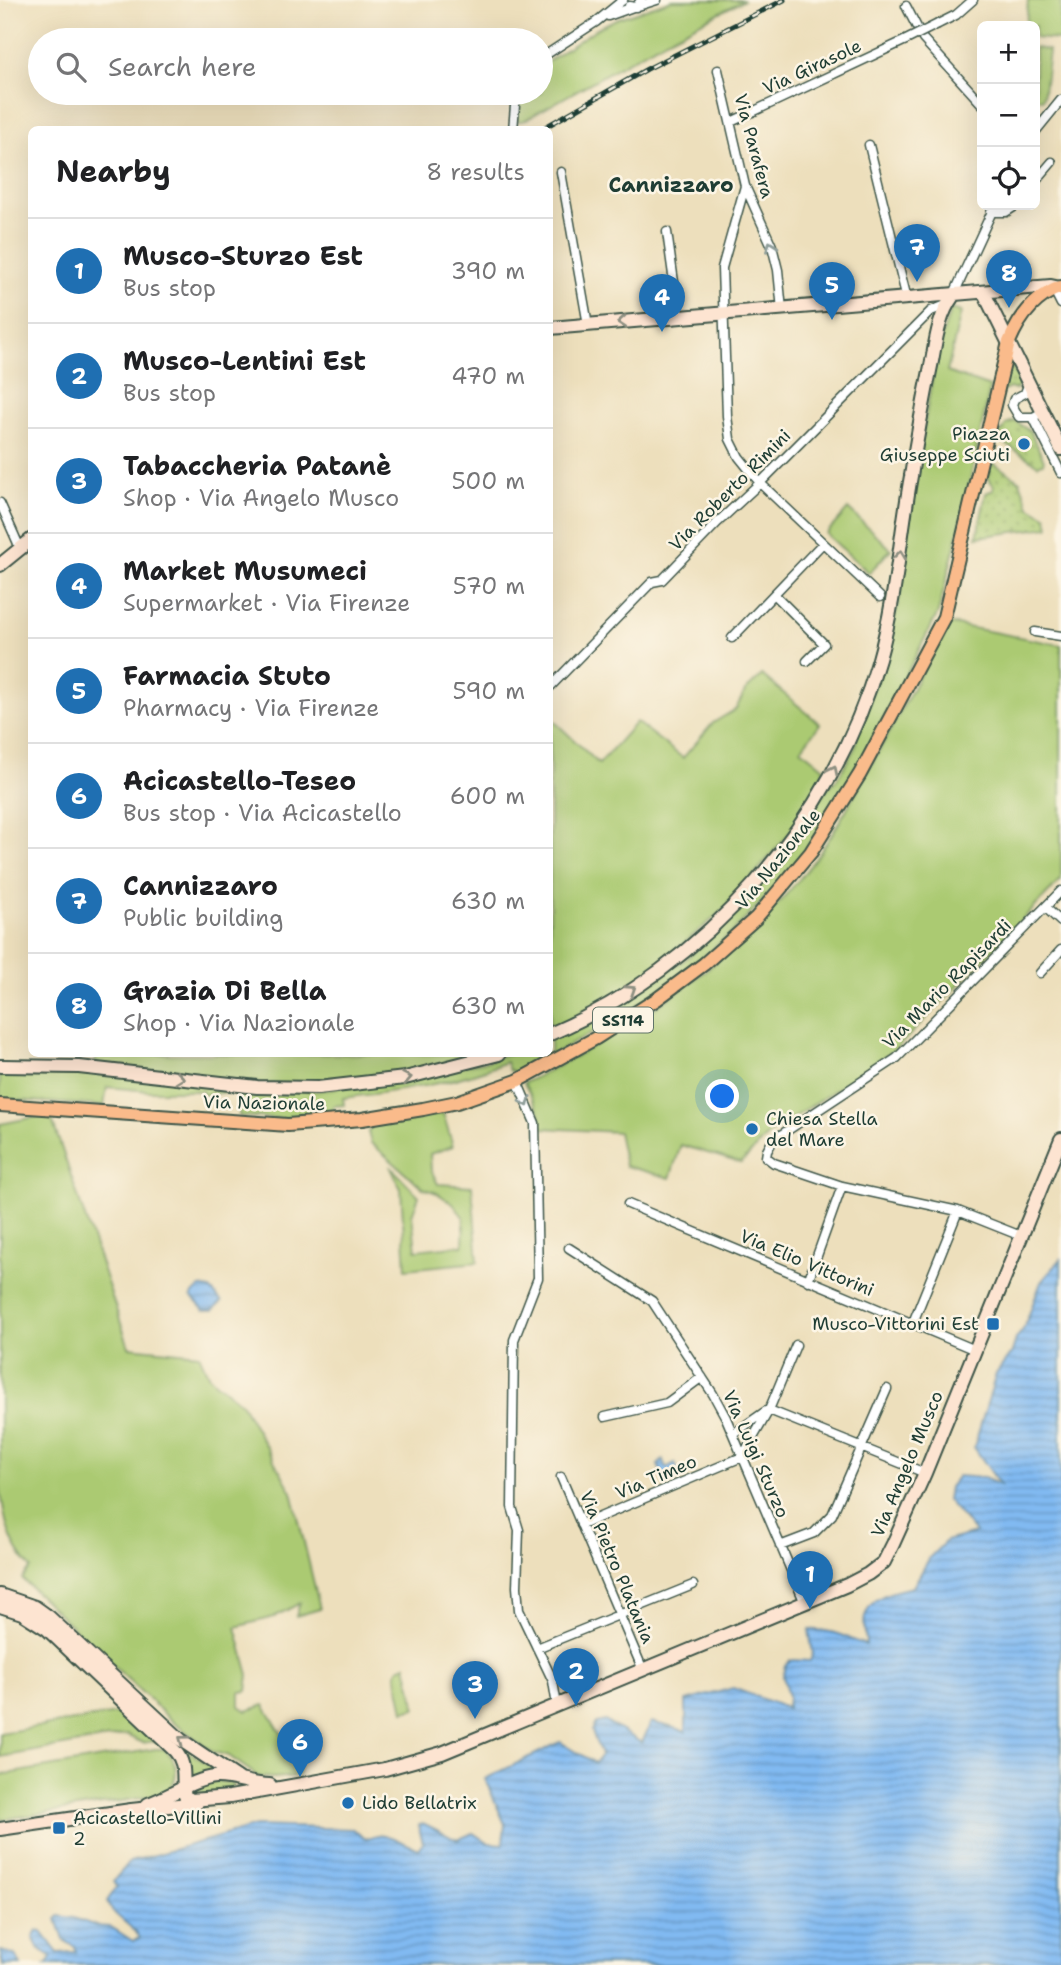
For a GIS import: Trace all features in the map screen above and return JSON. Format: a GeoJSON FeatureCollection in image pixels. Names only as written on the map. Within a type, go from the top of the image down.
{"type":"FeatureCollection","features":[{"type":"Feature","properties":{"kind":"main road"},"geometry":{"type":"LineString","coordinates":[[553,328],[934,297],[949,300],[984,293],[1051,286],[1058,288]]}},
{"type":"Feature","properties":{"kind":"main road","name":"Via Nazionale"},"geometry":{"type":"LineString","coordinates":[[48,1108],[241,1123],[312,1124],[434,1107],[489,1092],[517,1081],[596,1038],[666,992],[737,937],[781,889],[835,817],[944,617],[1009,342],[1025,313],[1058,288]]}},
{"type":"Feature","properties":{"kind":"main road"},"geometry":{"type":"LineString","coordinates":[[1030,289],[1042,298]]}},
{"type":"Feature","properties":{"kind":"main road"},"geometry":{"type":"LineString","coordinates":[[984,293],[1030,383],[1038,414],[1061,449]]}},
{"type":"Feature","properties":{"kind":"main road"},"geometry":{"type":"LineString","coordinates":[[553,1032],[611,1003],[682,954],[718,920],[769,864],[827,782],[872,683],[886,634],[894,597],[923,400],[939,324],[949,300]]}},
{"type":"Feature","properties":{"kind":"main road"},"geometry":{"type":"LineString","coordinates":[[0,565],[28,542]]}},
{"type":"Feature","properties":{"kind":"main road"},"geometry":{"type":"LineString","coordinates":[[0,1066],[79,1067],[257,1087],[318,1088],[405,1078],[487,1057]]}},
{"type":"Feature","properties":{"kind":"main road"},"geometry":{"type":"LineString","coordinates":[[0,1105],[48,1108]]}},
{"type":"Feature","properties":{"kind":"main road"},"geometry":{"type":"LineString","coordinates":[[0,1113],[48,1108]]}},
{"type":"Feature","properties":{"kind":"main road","name":"Via Angelo Musco"},"geometry":{"type":"LineString","coordinates":[[305,1783],[372,1772],[442,1753],[804,1603],[868,1574],[884,1562],[925,1473],[973,1349],[1061,1139]]}},
{"type":"Feature","properties":{"kind":"main road"},"geometry":{"type":"LineString","coordinates":[[0,1595],[35,1607],[49,1617],[181,1740],[239,1779]]}},
{"type":"Feature","properties":{"kind":"main road"},"geometry":{"type":"LineString","coordinates":[[0,1606],[22,1613],[47,1629],[175,1751],[182,1761],[178,1792]]}},
{"type":"Feature","properties":{"kind":"main road"},"geometry":{"type":"LineString","coordinates":[[131,1810],[213,1777],[260,1784],[305,1783]]}},
{"type":"Feature","properties":{"kind":"main road"},"geometry":{"type":"LineString","coordinates":[[178,1792],[188,1800],[213,1799],[235,1792],[239,1779]]}},
{"type":"Feature","properties":{"kind":"main road"},"geometry":{"type":"LineString","coordinates":[[0,1829],[165,1807],[305,1783]]}},
{"type":"Feature","properties":{"kind":"street"},"geometry":{"type":"LineString","coordinates":[[553,50],[624,0],[627,4],[637,4],[657,0]]}},
{"type":"Feature","properties":{"kind":"street","name":"Via Girasole"},"geometry":{"type":"LineString","coordinates":[[731,122],[956,15],[973,0]]}},
{"type":"Feature","properties":{"kind":"street"},"geometry":{"type":"LineString","coordinates":[[596,22],[637,4]]}},
{"type":"Feature","properties":{"kind":"street"},"geometry":{"type":"LineString","coordinates":[[906,6],[923,39],[977,98]]}},
{"type":"Feature","properties":{"kind":"street","name":"Via Parafera"},"geometry":{"type":"LineString","coordinates":[[718,70],[745,186],[772,246],[778,270],[782,310]]}},
{"type":"Feature","properties":{"kind":"street"},"geometry":{"type":"LineString","coordinates":[[1040,126],[1061,100]]}},
{"type":"Feature","properties":{"kind":"street"},"geometry":{"type":"LineString","coordinates":[[513,126],[515,105]]}},
{"type":"Feature","properties":{"kind":"street"},"geometry":{"type":"LineString","coordinates":[[869,145],[907,299]]}},
{"type":"Feature","properties":{"kind":"street"},"geometry":{"type":"LineString","coordinates":[[1040,176],[1052,162]]}},
{"type":"Feature","properties":{"kind":"street"},"geometry":{"type":"LineString","coordinates":[[561,172],[588,325]]}},
{"type":"Feature","properties":{"kind":"street"},"geometry":{"type":"LineString","coordinates":[[745,186],[722,268],[730,439],[739,457],[760,483],[880,597]]}},
{"type":"Feature","properties":{"kind":"street"},"geometry":{"type":"LineString","coordinates":[[931,311],[949,300],[992,210]]}},
{"type":"Feature","properties":{"kind":"street"},"geometry":{"type":"LineString","coordinates":[[667,232],[679,318]]}},
{"type":"Feature","properties":{"kind":"street"},"geometry":{"type":"LineString","coordinates":[[1058,288],[1061,304]]}},
{"type":"Feature","properties":{"kind":"street"},"geometry":{"type":"LineString","coordinates":[[931,311],[934,297]]}},
{"type":"Feature","properties":{"kind":"street","name":"Via Roberto Rimini"},"geometry":{"type":"LineString","coordinates":[[553,684],[652,582],[662,580],[931,311]]}},
{"type":"Feature","properties":{"kind":"street"},"geometry":{"type":"LineString","coordinates":[[1030,383],[1025,393],[1014,399],[1012,405],[1019,417],[1038,414],[1061,473]]}},
{"type":"Feature","properties":{"kind":"street"},"geometry":{"type":"LineString","coordinates":[[0,503],[20,548]]}},
{"type":"Feature","properties":{"kind":"street"},"geometry":{"type":"LineString","coordinates":[[732,638],[823,543]]}},
{"type":"Feature","properties":{"kind":"street"},"geometry":{"type":"LineString","coordinates":[[774,594],[824,644],[807,661]]}},
{"type":"Feature","properties":{"kind":"street"},"geometry":{"type":"LineString","coordinates":[[1035,632],[1061,636]]}},
{"type":"Feature","properties":{"kind":"street","name":"Via Mario Rapisardi"},"geometry":{"type":"LineString","coordinates":[[1021,1236],[958,1211],[842,1186],[774,1163],[766,1157],[773,1140],[897,1058],[1061,891]]}},
{"type":"Feature","properties":{"kind":"street"},"geometry":{"type":"LineString","coordinates":[[1046,908],[1061,922]]}},
{"type":"Feature","properties":{"kind":"street"},"geometry":{"type":"LineString","coordinates":[[1040,973],[1061,950]]}},
{"type":"Feature","properties":{"kind":"street"},"geometry":{"type":"LineString","coordinates":[[517,1081],[535,1123],[538,1278],[514,1340],[512,1507],[519,1530],[517,1587],[519,1610],[562,1704]]}},
{"type":"Feature","properties":{"kind":"street"},"geometry":{"type":"LineString","coordinates":[[808,1281],[842,1186]]}},
{"type":"Feature","properties":{"kind":"street","name":"Via Elio Vittorini"},"geometry":{"type":"LineString","coordinates":[[628,1204],[973,1349]]}},
{"type":"Feature","properties":{"kind":"street"},"geometry":{"type":"LineString","coordinates":[[912,1325],[958,1211]]}},
{"type":"Feature","properties":{"kind":"street","name":"Via Luigi Sturzo"},"geometry":{"type":"LineString","coordinates":[[569,1248],[652,1301],[713,1394],[733,1434],[804,1603]]}},
{"type":"Feature","properties":{"kind":"street"},"geometry":{"type":"LineString","coordinates":[[742,1457],[769,1410],[796,1345]]}},
{"type":"Feature","properties":{"kind":"street"},"geometry":{"type":"LineString","coordinates":[[605,1416],[667,1403],[702,1377]]}},
{"type":"Feature","properties":{"kind":"street"},"geometry":{"type":"LineString","coordinates":[[780,1546],[814,1533],[832,1515],[887,1389]]}},
{"type":"Feature","properties":{"kind":"street"},"geometry":{"type":"LineString","coordinates":[[733,1434],[769,1410]]}},
{"type":"Feature","properties":{"kind":"street"},"geometry":{"type":"LineString","coordinates":[[769,1410],[925,1473]]}},
{"type":"Feature","properties":{"kind":"street","name":"Via Timeo"},"geometry":{"type":"LineString","coordinates":[[582,1525],[742,1457]]}},
{"type":"Feature","properties":{"kind":"street","name":"Via Pietro Platania"},"geometry":{"type":"LineString","coordinates":[[561,1477],[643,1670]]}},
{"type":"Feature","properties":{"kind":"street"},"geometry":{"type":"LineString","coordinates":[[537,1648],[693,1586]]}},
{"type":"Feature","properties":{"kind":"green space"},"geometry":{"type":"Polygon","coordinates":[[[672,0],[744,0],[666,40],[553,104],[553,58],[616,19],[672,0]]]}},
{"type":"Feature","properties":{"kind":"green space"},"geometry":{"type":"Polygon","coordinates":[[[1028,0],[1061,0],[1060,40],[1040,38],[1040,21],[1026,21],[1028,0]]]}},
{"type":"Feature","properties":{"kind":"green space"},"geometry":{"type":"Polygon","coordinates":[[[1040,49],[1049,50],[1043,99],[1040,99],[1040,49]]]}},
{"type":"Feature","properties":{"kind":"green space"},"geometry":{"type":"Polygon","coordinates":[[[519,105],[551,105],[523,121],[517,121],[519,105]]]}},
{"type":"Feature","properties":{"kind":"green space"},"geometry":{"type":"Polygon","coordinates":[[[951,309],[961,312],[947,372],[990,387],[963,514],[938,613],[857,769],[804,853],[733,932],[690,968],[619,1018],[553,1054],[553,1036],[594,1022],[688,957],[722,926],[759,886],[827,789],[837,779],[855,748],[858,726],[881,668],[900,596],[910,508],[937,350],[951,309]]]}},
{"type":"Feature","properties":{"kind":"green space"},"geometry":{"type":"Polygon","coordinates":[[[1009,360],[1020,385],[1015,390],[1010,388],[1001,392],[1009,360]]]}},
{"type":"Feature","properties":{"kind":"green space"},"geometry":{"type":"Polygon","coordinates":[[[1014,421],[1030,431],[1043,463],[1038,465],[998,439],[1006,425],[1014,421]]]}},
{"type":"Feature","properties":{"kind":"green space"},"geometry":{"type":"Polygon","coordinates":[[[992,462],[1020,481],[1029,506],[1047,517],[1049,527],[977,537],[986,493],[993,490],[994,486],[987,477],[992,462]]]}},
{"type":"Feature","properties":{"kind":"green space"},"geometry":{"type":"Polygon","coordinates":[[[848,509],[891,549],[869,573],[826,534],[848,509]]]}},
{"type":"Feature","properties":{"kind":"green space"},"geometry":{"type":"Polygon","coordinates":[[[946,623],[1061,645],[1061,880],[896,1049],[768,1135],[741,1163],[681,1145],[670,1178],[625,1166],[618,1132],[541,1128],[540,1114],[524,1083],[606,1039],[683,988],[754,928],[786,895],[815,859],[852,800],[946,623]]]}},
{"type":"Feature","properties":{"kind":"green space"},"geometry":{"type":"Polygon","coordinates":[[[762,675],[820,724],[801,749],[824,768],[813,796],[789,834],[726,908],[639,981],[553,1029],[553,720],[599,764],[636,722],[683,758],[713,723],[736,709],[745,691],[762,675]]]}},
{"type":"Feature","properties":{"kind":"green space"},"geometry":{"type":"Polygon","coordinates":[[[96,1057],[481,1057],[392,1079],[263,1084],[95,1064],[96,1057]]]}},
{"type":"Feature","properties":{"kind":"green space"},"geometry":{"type":"Polygon","coordinates":[[[499,1057],[548,1057],[516,1073],[509,1070],[506,1062],[447,1081],[343,1098],[344,1105],[333,1106],[333,1117],[286,1119],[239,1116],[240,1091],[203,1095],[202,1091],[149,1091],[107,1087],[104,1106],[0,1099],[0,1074],[51,1069],[317,1091],[499,1057]]]}},
{"type":"Feature","properties":{"kind":"green space"},"geometry":{"type":"Polygon","coordinates":[[[443,1113],[453,1146],[430,1154],[431,1170],[438,1184],[472,1186],[478,1262],[406,1269],[401,1189],[390,1166],[419,1196],[412,1215],[416,1250],[463,1245],[464,1218],[453,1204],[437,1193],[423,1188],[371,1143],[368,1132],[375,1122],[443,1113]]]}},
{"type":"Feature","properties":{"kind":"green space"},"geometry":{"type":"Polygon","coordinates":[[[50,1114],[129,1347],[199,1354],[209,1377],[241,1403],[292,1492],[320,1609],[296,1616],[300,1603],[274,1617],[236,1627],[249,1675],[247,1691],[240,1692],[240,1706],[247,1711],[264,1705],[300,1764],[298,1776],[259,1777],[229,1756],[214,1752],[174,1723],[22,1579],[31,1568],[12,1540],[0,1486],[0,1124],[50,1114]]]}},
{"type":"Feature","properties":{"kind":"green space"},"geometry":{"type":"Polygon","coordinates":[[[406,1665],[416,1708],[404,1711],[396,1674],[399,1668],[406,1665]]]}},
{"type":"Feature","properties":{"kind":"green space"},"geometry":{"type":"Polygon","coordinates":[[[128,1712],[155,1736],[155,1741],[143,1743],[126,1735],[0,1757],[0,1733],[128,1712]]]}},
{"type":"Feature","properties":{"kind":"green space"},"geometry":{"type":"Polygon","coordinates":[[[179,1745],[224,1775],[187,1783],[179,1745]]]}},
{"type":"Feature","properties":{"kind":"green space"},"geometry":{"type":"Polygon","coordinates":[[[164,1749],[175,1765],[174,1782],[166,1794],[0,1820],[0,1775],[164,1749]]]}},
{"type":"Feature","properties":{"kind":"green space"},"geometry":{"type":"Polygon","coordinates":[[[212,1780],[234,1784],[228,1792],[192,1797],[188,1790],[212,1780]]]}},
{"type":"Feature","properties":{"kind":"water"},"geometry":{"type":"Polygon","coordinates":[[[1061,1259],[1061,1965],[46,1965],[51,1957],[38,1947],[33,1937],[37,1930],[42,1932],[58,1953],[76,1952],[75,1947],[64,1940],[57,1919],[59,1916],[96,1926],[111,1927],[133,1941],[140,1938],[113,1911],[107,1901],[117,1887],[113,1881],[130,1862],[256,1826],[353,1829],[365,1839],[377,1835],[391,1837],[418,1849],[423,1842],[418,1825],[423,1823],[457,1840],[473,1833],[488,1843],[503,1844],[505,1824],[485,1779],[560,1742],[595,1763],[601,1755],[592,1731],[596,1723],[605,1721],[642,1743],[651,1722],[686,1731],[686,1701],[733,1688],[787,1708],[788,1697],[783,1676],[785,1665],[790,1660],[810,1661],[813,1654],[809,1630],[831,1632],[866,1645],[864,1620],[872,1604],[884,1595],[913,1587],[930,1557],[946,1541],[976,1533],[947,1500],[949,1487],[958,1476],[984,1478],[1000,1485],[974,1447],[996,1374],[1012,1352],[1016,1339],[1024,1328],[1041,1282],[1061,1259]]]}},
{"type":"Feature","properties":{"kind":"water"},"geometry":{"type":"Polygon","coordinates":[[[200,1287],[210,1289],[222,1302],[213,1310],[204,1310],[191,1296],[200,1287]]]}},
{"type":"Feature","properties":{"kind":"water"},"geometry":{"type":"Polygon","coordinates":[[[663,1460],[666,1468],[675,1463],[679,1473],[664,1478],[658,1465],[663,1460]]]}},
{"type":"Feature","properties":{"kind":"water"},"geometry":{"type":"Polygon","coordinates":[[[0,1951],[15,1955],[21,1965],[3,1965],[0,1951]]]}},
{"type":"Feature","properties":{"kind":"railway"},"geometry":{"type":"LineString","coordinates":[[547,126],[647,69],[784,0]]}},
{"type":"Feature","properties":{"kind":"place","name":"Cannizzaro"},"geometry":{"type":"Point","coordinates":[917,282]}},
{"type":"Feature","properties":{"kind":"place","name":"Grazia Di Bella"},"geometry":{"type":"Point","coordinates":[1009,308]}},
{"type":"Feature","properties":{"kind":"place","name":"Farmacia Stuto"},"geometry":{"type":"Point","coordinates":[832,320]}},
{"type":"Feature","properties":{"kind":"place","name":"Market Musumeci"},"geometry":{"type":"Point","coordinates":[662,332]}},
{"type":"Feature","properties":{"kind":"place","name":"Piazza Giuseppe Sciuti"},"geometry":{"type":"Point","coordinates":[1024,444]}},
{"type":"Feature","properties":{"kind":"place","name":"Chiesa Stella del Mare"},"geometry":{"type":"Point","coordinates":[752,1129]}},
{"type":"Feature","properties":{"kind":"place","name":"Musco-Vittorini Est"},"geometry":{"type":"Point","coordinates":[993,1324]}},
{"type":"Feature","properties":{"kind":"place","name":"Musco-Sturzo Est"},"geometry":{"type":"Point","coordinates":[810,1609]}},
{"type":"Feature","properties":{"kind":"place","name":"Musco-Lentini Est"},"geometry":{"type":"Point","coordinates":[576,1706]}},
{"type":"Feature","properties":{"kind":"place","name":"Tabaccheria Patanè"},"geometry":{"type":"Point","coordinates":[475,1719]}},
{"type":"Feature","properties":{"kind":"place","name":"Acicastello-Teseo"},"geometry":{"type":"Point","coordinates":[300,1777]}},
{"type":"Feature","properties":{"kind":"place","name":"Lido Bellatrix"},"geometry":{"type":"Point","coordinates":[348,1803]}},
{"type":"Feature","properties":{"kind":"place","name":"Acicastello-Villini 2"},"geometry":{"type":"Point","coordinates":[59,1828]}},
{"type":"Feature","properties":{"kind":"district","name":"Cannizzaro"},"geometry":{"type":"Point","coordinates":[671,185]}}]}
